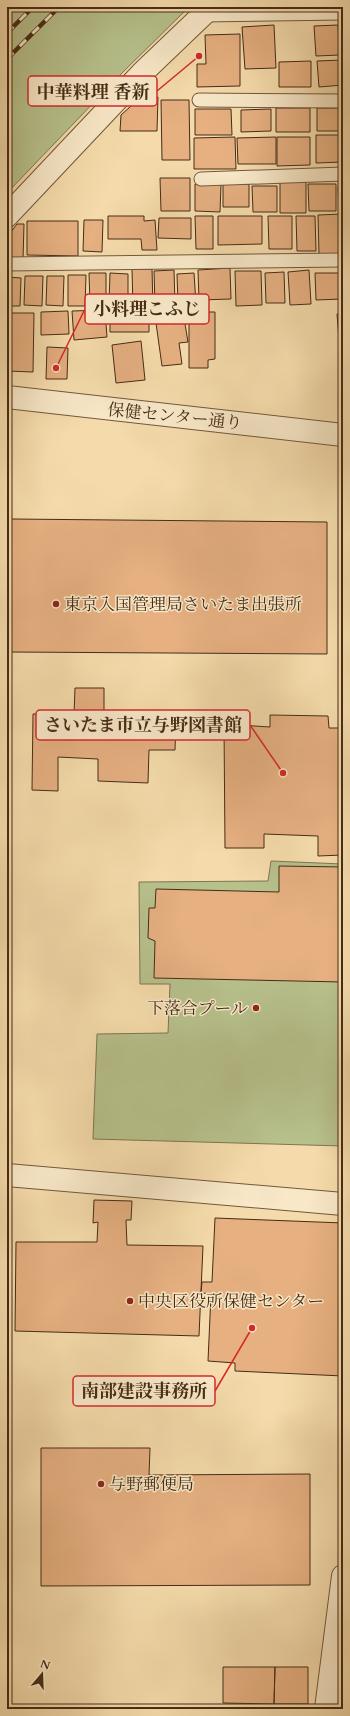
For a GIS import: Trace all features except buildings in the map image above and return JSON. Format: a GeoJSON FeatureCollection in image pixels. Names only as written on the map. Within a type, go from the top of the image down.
{"type":"FeatureCollection","features":[{"type":"Feature","properties":{"kind":"street"},"geometry":{"type":"LineString","coordinates":[[7,216],[142,73],[207,11]]}},
{"type":"Feature","properties":{"kind":"street","name":"保健センター通り"},"geometry":{"type":"LineString","coordinates":[[7,398],[343,435]]}},
{"type":"Feature","properties":{"kind":"street"},"geometry":{"type":"LineString","coordinates":[[7,1175],[343,1204]]}},
{"type":"Feature","properties":{"kind":"street"},"geometry":{"type":"LineString","coordinates":[[326,1709],[343,1576]]}},
{"type":"Feature","properties":{"kind":"lane"},"geometry":{"type":"LineString","coordinates":[[207,11],[343,13]]}},
{"type":"Feature","properties":{"kind":"lane"},"geometry":{"type":"LineString","coordinates":[[199,100],[343,101]]}},
{"type":"Feature","properties":{"kind":"lane"},"geometry":{"type":"LineString","coordinates":[[201,179],[343,174]]}},
{"type":"Feature","properties":{"kind":"lane"},"geometry":{"type":"LineString","coordinates":[[7,264],[343,260]]}},
{"type":"Feature","properties":{"kind":"green space"},"geometry":{"type":"Polygon","coordinates":[[[7,7],[189,7],[121,74],[7,193],[7,7]]]}},
{"type":"Feature","properties":{"kind":"green space","name":"下落合プール"},"geometry":{"type":"Polygon","coordinates":[[[271,861],[343,864],[343,1146],[93,1139],[97,1034],[168,1033],[170,984],[140,984],[139,882],[268,881],[271,861]]]}},
{"type":"Feature","properties":{"kind":"railway"},"geometry":{"type":"LineString","coordinates":[[7,33],[33,7]]}},
{"type":"Feature","properties":{"kind":"railway"},"geometry":{"type":"LineString","coordinates":[[7,59],[59,7]]}},
{"type":"Feature","properties":{"kind":"place","name":"中華料理 香新"},"geometry":{"type":"Point","coordinates":[199,56]}},
{"type":"Feature","properties":{"kind":"place","name":"小料理こふじ"},"geometry":{"type":"Point","coordinates":[56,368]}},
{"type":"Feature","properties":{"kind":"place","name":"東京入国管理局さいたま出張所"},"geometry":{"type":"Point","coordinates":[56,604]}},
{"type":"Feature","properties":{"kind":"place","name":"さいたま市立与野図書館"},"geometry":{"type":"Point","coordinates":[283,773]}},
{"type":"Feature","properties":{"kind":"place","name":"下落合プール"},"geometry":{"type":"Point","coordinates":[256,1008]}},
{"type":"Feature","properties":{"kind":"place","name":"中央区役所保健センター"},"geometry":{"type":"Point","coordinates":[130,1301]}},
{"type":"Feature","properties":{"kind":"place","name":"南部建設事務所"},"geometry":{"type":"Point","coordinates":[252,1328]}},
{"type":"Feature","properties":{"kind":"place","name":"与野郵便局"},"geometry":{"type":"Point","coordinates":[101,1484]}}]}
